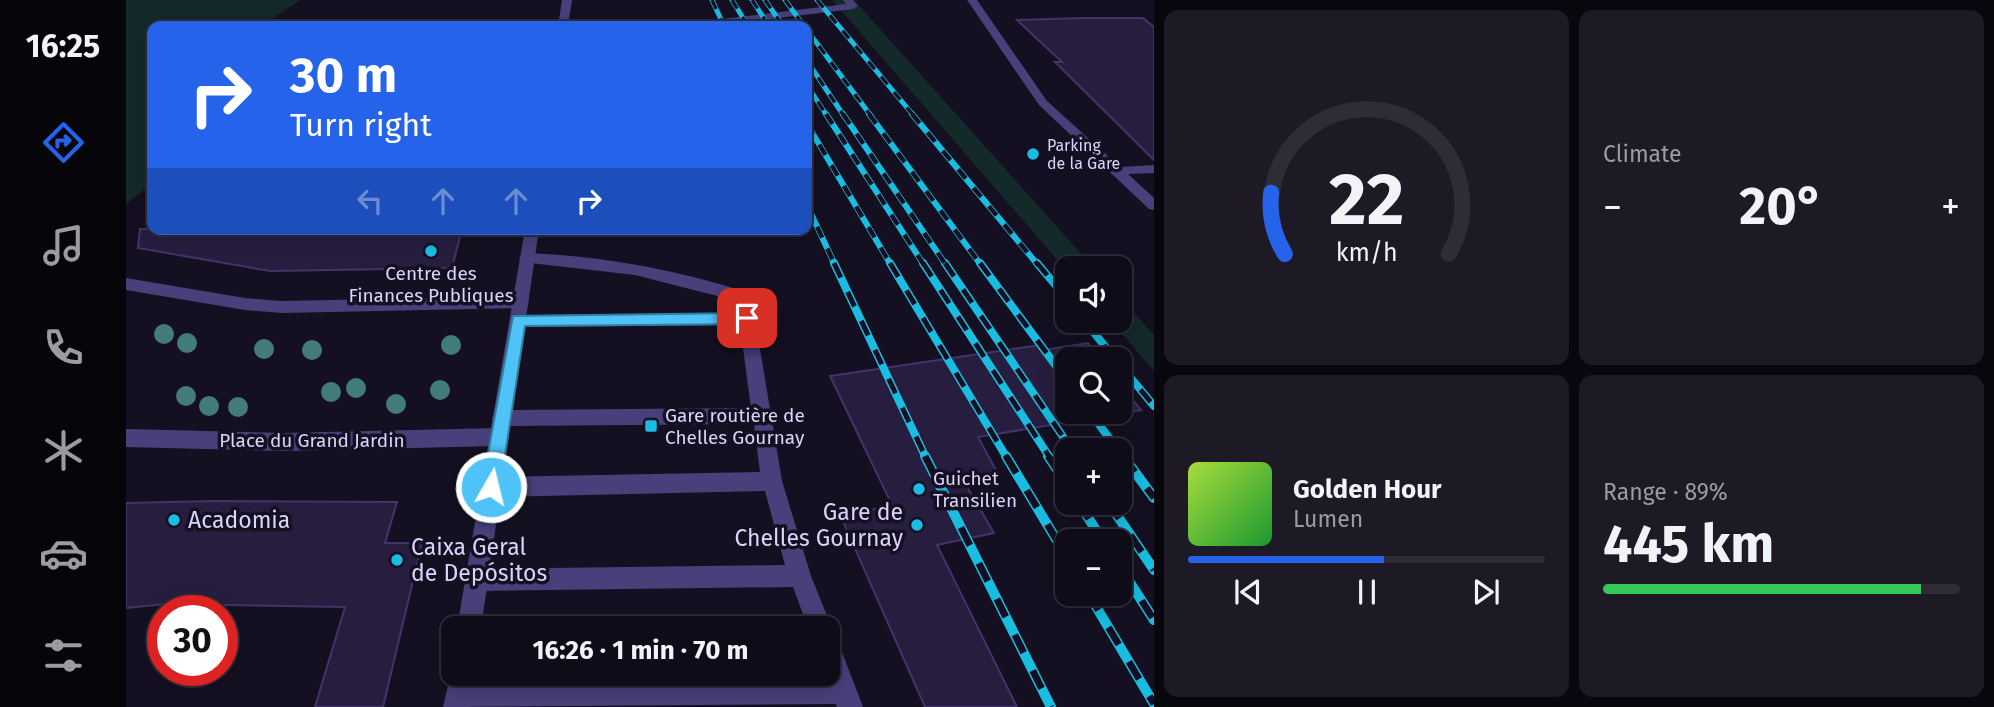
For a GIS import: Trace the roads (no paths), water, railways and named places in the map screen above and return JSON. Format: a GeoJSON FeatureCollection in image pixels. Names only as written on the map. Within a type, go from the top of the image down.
{"type":"FeatureCollection","features":[{"type":"Feature","properties":{"kind":"street"},"geometry":{"type":"LineString","coordinates":[[564,21],[567,0]]}},
{"type":"Feature","properties":{"kind":"street"},"geometry":{"type":"LineString","coordinates":[[730,21],[853,6],[848,0]]}},
{"type":"Feature","properties":{"kind":"street"},"geometry":{"type":"LineString","coordinates":[[972,0],[1043,103],[1154,206]]}},
{"type":"Feature","properties":{"kind":"street"},"geometry":{"type":"LineString","coordinates":[[1116,171],[1154,169]]}},
{"type":"Feature","properties":{"kind":"street"},"geometry":{"type":"LineString","coordinates":[[471,616],[531,235]]}},
{"type":"Feature","properties":{"kind":"street"},"geometry":{"type":"LineString","coordinates":[[527,258],[570,258],[709,285],[740,296],[747,318],[772,481],[800,576],[815,616]]}},
{"type":"Feature","properties":{"kind":"street"},"geometry":{"type":"LineString","coordinates":[[126,284],[245,304],[282,307],[521,302]]}},
{"type":"Feature","properties":{"kind":"street"},"geometry":{"type":"LineString","coordinates":[[518,321],[747,318]]}},
{"type":"Feature","properties":{"kind":"street","name":"Place du Grand Jardin"},"geometry":{"type":"LineString","coordinates":[[126,438],[283,442],[500,428],[762,416]]}},
{"type":"Feature","properties":{"kind":"street"},"geometry":{"type":"LineString","coordinates":[[491,487],[772,481]]}},
{"type":"Feature","properties":{"kind":"street"},"geometry":{"type":"LineString","coordinates":[[476,580],[800,576]]}},
{"type":"Feature","properties":{"kind":"street"},"geometry":{"type":"LineString","coordinates":[[458,693],[847,699],[840,680]]}},
{"type":"Feature","properties":{"kind":"railway"},"geometry":{"type":"LineString","coordinates":[[712,0],[722,21]]}},
{"type":"Feature","properties":{"kind":"railway"},"geometry":{"type":"LineString","coordinates":[[732,0],[745,21]]}},
{"type":"Feature","properties":{"kind":"railway"},"geometry":{"type":"LineString","coordinates":[[752,0],[766,21]]}},
{"type":"Feature","properties":{"kind":"railway"},"geometry":{"type":"LineString","coordinates":[[765,0],[780,21]]}},
{"type":"Feature","properties":{"kind":"railway"},"geometry":{"type":"LineString","coordinates":[[785,0],[800,21]]}},
{"type":"Feature","properties":{"kind":"railway"},"geometry":{"type":"LineString","coordinates":[[817,0],[914,116]]}},
{"type":"Feature","properties":{"kind":"railway"},"geometry":{"type":"LineString","coordinates":[[812,37],[871,116]]}},
{"type":"Feature","properties":{"kind":"railway"},"geometry":{"type":"LineString","coordinates":[[812,68],[844,116]]}},
{"type":"Feature","properties":{"kind":"railway"},"geometry":{"type":"LineString","coordinates":[[812,93],[827,116]]}},
{"type":"Feature","properties":{"kind":"railway"},"geometry":{"type":"LineString","coordinates":[[826,114],[924,265]]}},
{"type":"Feature","properties":{"kind":"railway"},"geometry":{"type":"LineString","coordinates":[[843,114],[946,265]]}},
{"type":"Feature","properties":{"kind":"railway"},"geometry":{"type":"LineString","coordinates":[[869,114],[981,265]]}},
{"type":"Feature","properties":{"kind":"railway"},"geometry":{"type":"LineString","coordinates":[[912,114],[1038,265]]}},
{"type":"Feature","properties":{"kind":"railway"},"geometry":{"type":"LineString","coordinates":[[812,132],[891,265]]}},
{"type":"Feature","properties":{"kind":"railway"},"geometry":{"type":"LineString","coordinates":[[812,216],[835,265]]}},
{"type":"Feature","properties":{"kind":"railway"},"geometry":{"type":"LineString","coordinates":[[834,263],[926,458]]}},
{"type":"Feature","properties":{"kind":"railway"},"geometry":{"type":"LineString","coordinates":[[890,263],[1007,458]]}},
{"type":"Feature","properties":{"kind":"railway"},"geometry":{"type":"LineString","coordinates":[[923,263],[1050,458]]}},
{"type":"Feature","properties":{"kind":"railway"},"geometry":{"type":"LineString","coordinates":[[945,263],[1064,438]]}},
{"type":"Feature","properties":{"kind":"railway"},"geometry":{"type":"LineString","coordinates":[[980,263],[1055,364]]}},
{"type":"Feature","properties":{"kind":"railway"},"geometry":{"type":"LineString","coordinates":[[1037,263],[1055,284]]}},
{"type":"Feature","properties":{"kind":"railway"},"geometry":{"type":"LineString","coordinates":[[1094,333],[1105,347]]}},
{"type":"Feature","properties":{"kind":"railway"},"geometry":{"type":"LineString","coordinates":[[1132,379],[1154,406]]}},
{"type":"Feature","properties":{"kind":"railway"},"geometry":{"type":"LineString","coordinates":[[1099,424],[1109,438]]}},
{"type":"Feature","properties":{"kind":"railway"},"geometry":{"type":"LineString","coordinates":[[1006,456],[1055,537]]}},
{"type":"Feature","properties":{"kind":"railway"},"geometry":{"type":"LineString","coordinates":[[1048,456],[1055,466]]}},
{"type":"Feature","properties":{"kind":"railway"},"geometry":{"type":"LineString","coordinates":[[926,458],[1051,707]]}},
{"type":"Feature","properties":{"kind":"railway"},"geometry":{"type":"LineString","coordinates":[[1132,468],[1154,498]]}},
{"type":"Feature","properties":{"kind":"railway"},"geometry":{"type":"LineString","coordinates":[[1086,515],[1095,529]]}},
{"type":"Feature","properties":{"kind":"railway"},"geometry":{"type":"LineString","coordinates":[[1117,515],[1154,570]]}},
{"type":"Feature","properties":{"kind":"railway"},"geometry":{"type":"LineString","coordinates":[[1132,586],[1154,620]]}},
{"type":"Feature","properties":{"kind":"railway"},"geometry":{"type":"LineString","coordinates":[[1096,606],[1154,704]]}},
{"type":"Feature","properties":{"kind":"place","name":"Parking de la Gare"},"geometry":{"type":"Point","coordinates":[1033,154]}},
{"type":"Feature","properties":{"kind":"place","name":"Centre des Finances Publiques"},"geometry":{"type":"Point","coordinates":[431,251]}},
{"type":"Feature","properties":{"kind":"place","name":"Gare routière de Chelles Gournay"},"geometry":{"type":"Point","coordinates":[651,426]}},
{"type":"Feature","properties":{"kind":"place","name":"Guichet Transilien"},"geometry":{"type":"Point","coordinates":[919,489]}},
{"type":"Feature","properties":{"kind":"place","name":"Acadomia"},"geometry":{"type":"Point","coordinates":[174,520]}},
{"type":"Feature","properties":{"kind":"place","name":"Gare de Chelles Gournay"},"geometry":{"type":"Point","coordinates":[917,525]}},
{"type":"Feature","properties":{"kind":"place","name":"Caixa Geral de Depósitos"},"geometry":{"type":"Point","coordinates":[397,560]}}]}
